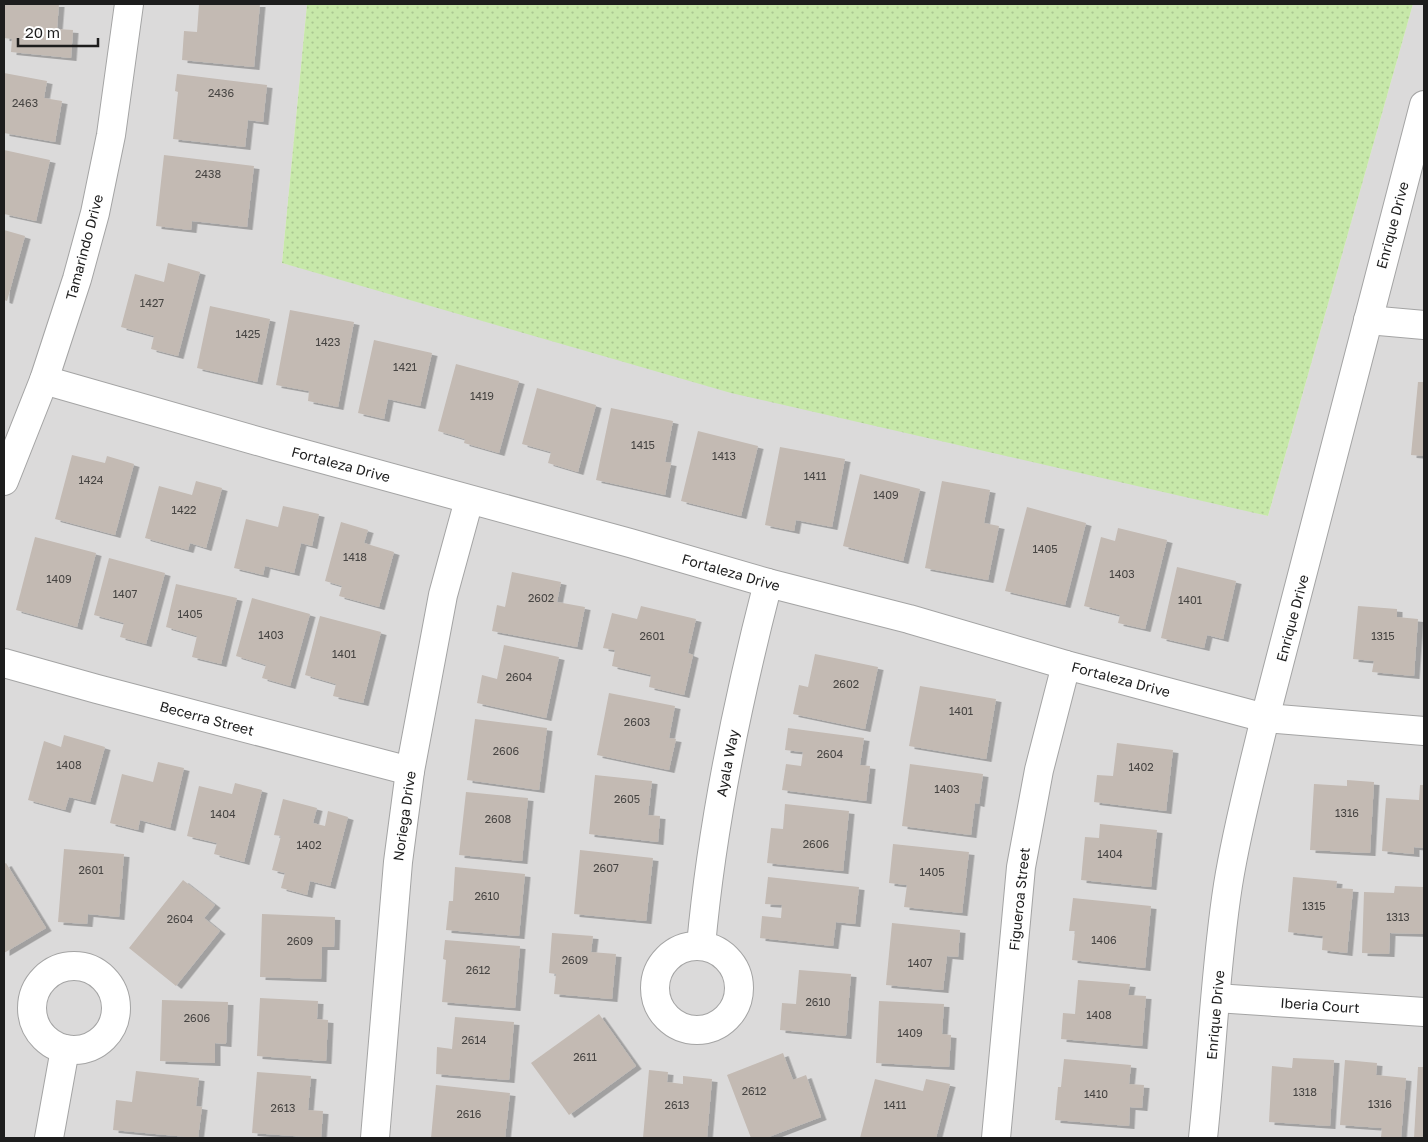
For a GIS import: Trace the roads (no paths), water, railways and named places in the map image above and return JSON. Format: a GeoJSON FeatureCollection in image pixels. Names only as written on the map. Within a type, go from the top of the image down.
{"type":"FeatureCollection","features":[{"type":"Feature","properties":{"kind":"street","name":"Tamarindo Drive"},"geometry":{"type":"LineString","coordinates":[[4,481],[44,380],[77,279],[95,213],[111,135],[129,4]]}},
{"type":"Feature","properties":{"kind":"street","name":"Enrique Drive"},"geometry":{"type":"LineString","coordinates":[[1204,1138],[1228,884],[1242,817],[1424,105]]}},
{"type":"Feature","properties":{"kind":"street"},"geometry":{"type":"LineString","coordinates":[[1368,320],[1424,325]]}},
{"type":"Feature","properties":{"kind":"street","name":"Fortaleza Drive"},"geometry":{"type":"LineString","coordinates":[[44,380],[768,583],[909,619],[1066,665],[1266,718],[1424,731]]}},
{"type":"Feature","properties":{"kind":"street","name":"Noriega Drive"},"geometry":{"type":"LineString","coordinates":[[375,1138],[398,862],[410,771],[443,595],[469,500]]}},
{"type":"Feature","properties":{"kind":"street","name":"Ayala Way"},"geometry":{"type":"LineString","coordinates":[[702,946],[704,909],[718,807],[744,673],[768,583]]}},
{"type":"Feature","properties":{"kind":"street","name":"Becerra Street"},"geometry":{"type":"LineString","coordinates":[[4,663],[410,771]]}},
{"type":"Feature","properties":{"kind":"street","name":"Figueroa Street"},"geometry":{"type":"LineString","coordinates":[[996,1138],[1021,867],[1039,770],[1066,665]]}},
{"type":"Feature","properties":{"kind":"street","name":"Iberia Court"},"geometry":{"type":"LineString","coordinates":[[1216,998],[1424,1012]]}},
{"type":"Feature","properties":{"kind":"street"},"geometry":{"type":"LineString","coordinates":[[49,1138],[65,1049]]}}]}
